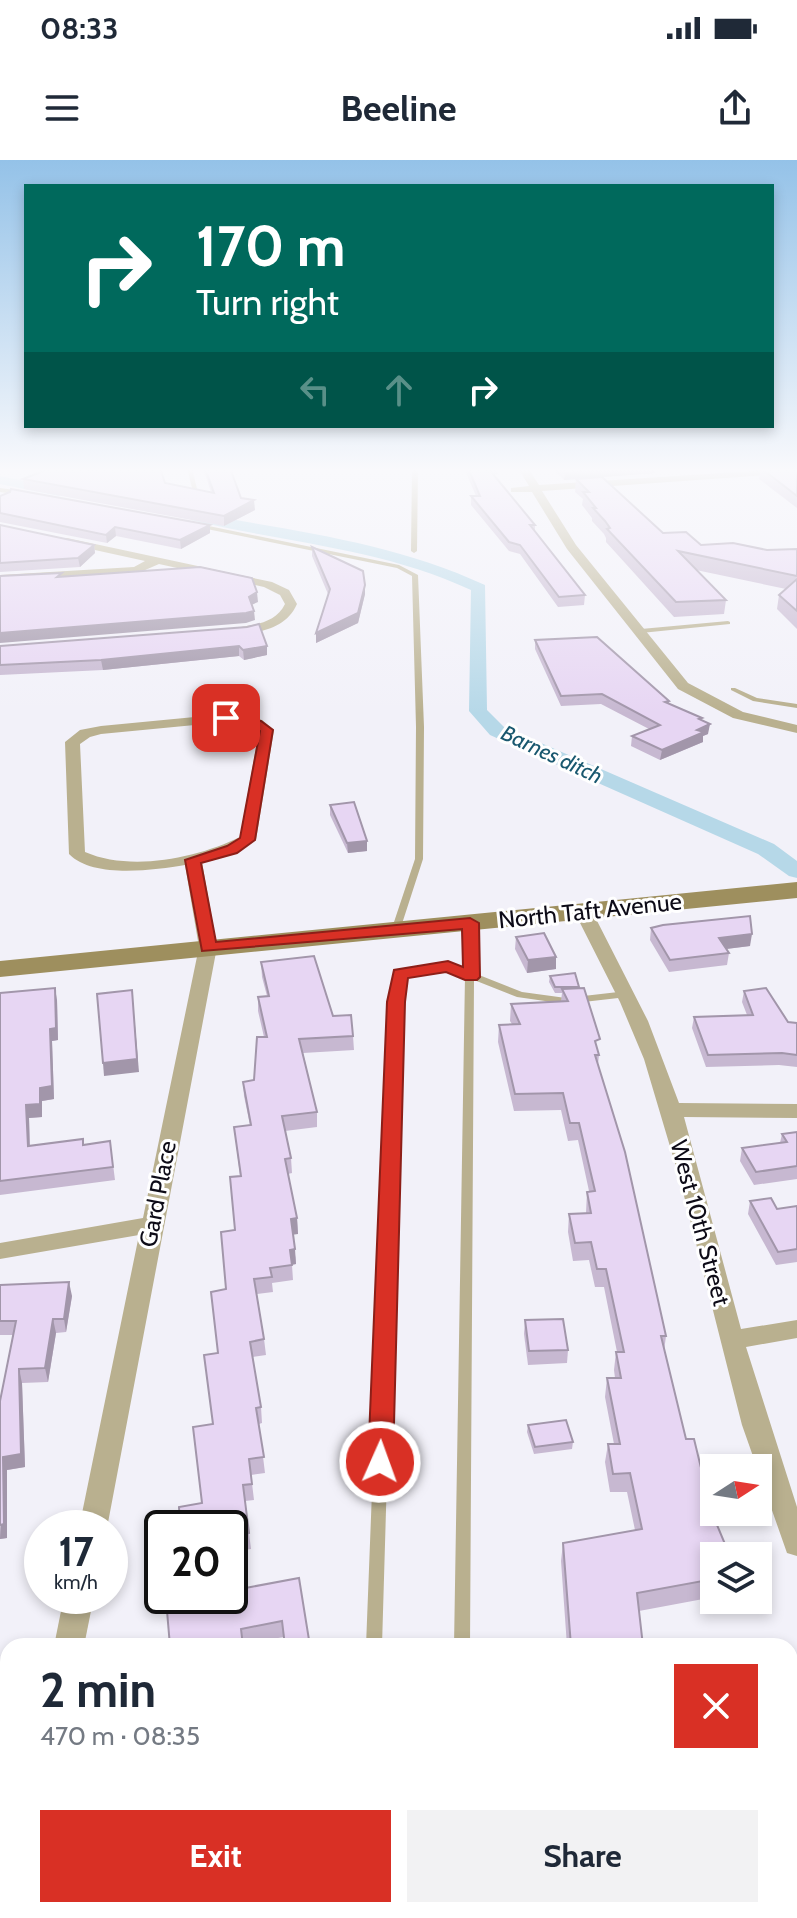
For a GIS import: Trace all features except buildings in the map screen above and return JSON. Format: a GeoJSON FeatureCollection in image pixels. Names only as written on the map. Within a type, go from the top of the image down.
{"type":"FeatureCollection","features":[{"type":"Feature","properties":{"kind":"main road","name":"North Taft Avenue"},"geometry":{"type":"LineString","coordinates":[[0,969],[796,890]]}},
{"type":"Feature","properties":{"kind":"street"},"geometry":{"type":"LineString","coordinates":[[110,550],[270,585],[289,597],[290,609],[285,616],[265,625],[220,633]]}},
{"type":"Feature","properties":{"kind":"street"},"geometry":{"type":"LineString","coordinates":[[574,550],[641,631],[671,675],[692,692],[738,715],[797,729]]}},
{"type":"Feature","properties":{"kind":"street"},"geometry":{"type":"LineString","coordinates":[[0,579],[136,570],[158,560]]}},
{"type":"Feature","properties":{"kind":"street"},"geometry":{"type":"LineString","coordinates":[[226,718],[257,723],[267,730],[248,840],[232,849],[193,860],[108,865],[88,862],[77,854],[72,742],[85,733],[101,730],[226,718]]}},
{"type":"Feature","properties":{"kind":"street","name":"Gard Place"},"geometry":{"type":"LineString","coordinates":[[96,1510],[208,947],[193,860]]}},
{"type":"Feature","properties":{"kind":"street","name":"West 10th Street"},"geometry":{"type":"LineString","coordinates":[[583,911],[627,994],[654,1058],[732,1340],[785,1515],[797,1544]]}},
{"type":"Feature","properties":{"kind":"street"},"geometry":{"type":"LineString","coordinates":[[670,1110],[797,1111]]}},
{"type":"Feature","properties":{"kind":"street"},"geometry":{"type":"LineString","coordinates":[[0,1251],[151,1225]]}},
{"type":"Feature","properties":{"kind":"street"},"geometry":{"type":"LineString","coordinates":[[732,1340],[797,1329]]}},
{"type":"Feature","properties":{"kind":"street"},"geometry":{"type":"LineString","coordinates":[[71,1638],[75,1614]]}},
{"type":"Feature","properties":{"kind":"lane"},"geometry":{"type":"LineString","coordinates":[[317,550],[399,567],[415,575],[420,727],[419,859],[396,931]]}},
{"type":"Feature","properties":{"kind":"lane"},"geometry":{"type":"LineString","coordinates":[[641,631],[728,623]]}},
{"type":"Feature","properties":{"kind":"lane"},"geometry":{"type":"LineString","coordinates":[[733,689],[755,700],[797,706]]}},
{"type":"Feature","properties":{"kind":"lane"},"geometry":{"type":"LineString","coordinates":[[462,1638],[470,923]]}},
{"type":"Feature","properties":{"kind":"lane"},"geometry":{"type":"LineString","coordinates":[[374,1638],[396,1002],[400,974],[448,966],[520,995],[566,1001],[627,994]]}},
{"type":"Feature","properties":{"kind":"waterway","name":"Barnes ditch"},"geometry":{"type":"LineString","coordinates":[[373,550],[447,573],[479,588],[478,711],[497,731],[766,849],[797,871]]}},
{"type":"Feature","properties":{"kind":"route"},"geometry":{"type":"LineString","coordinates":[[226,718],[257,723],[267,730],[248,840],[232,849],[193,860],[208,947],[470,923],[471,977],[448,966],[400,974],[396,1002],[380,1462]]}}]}
